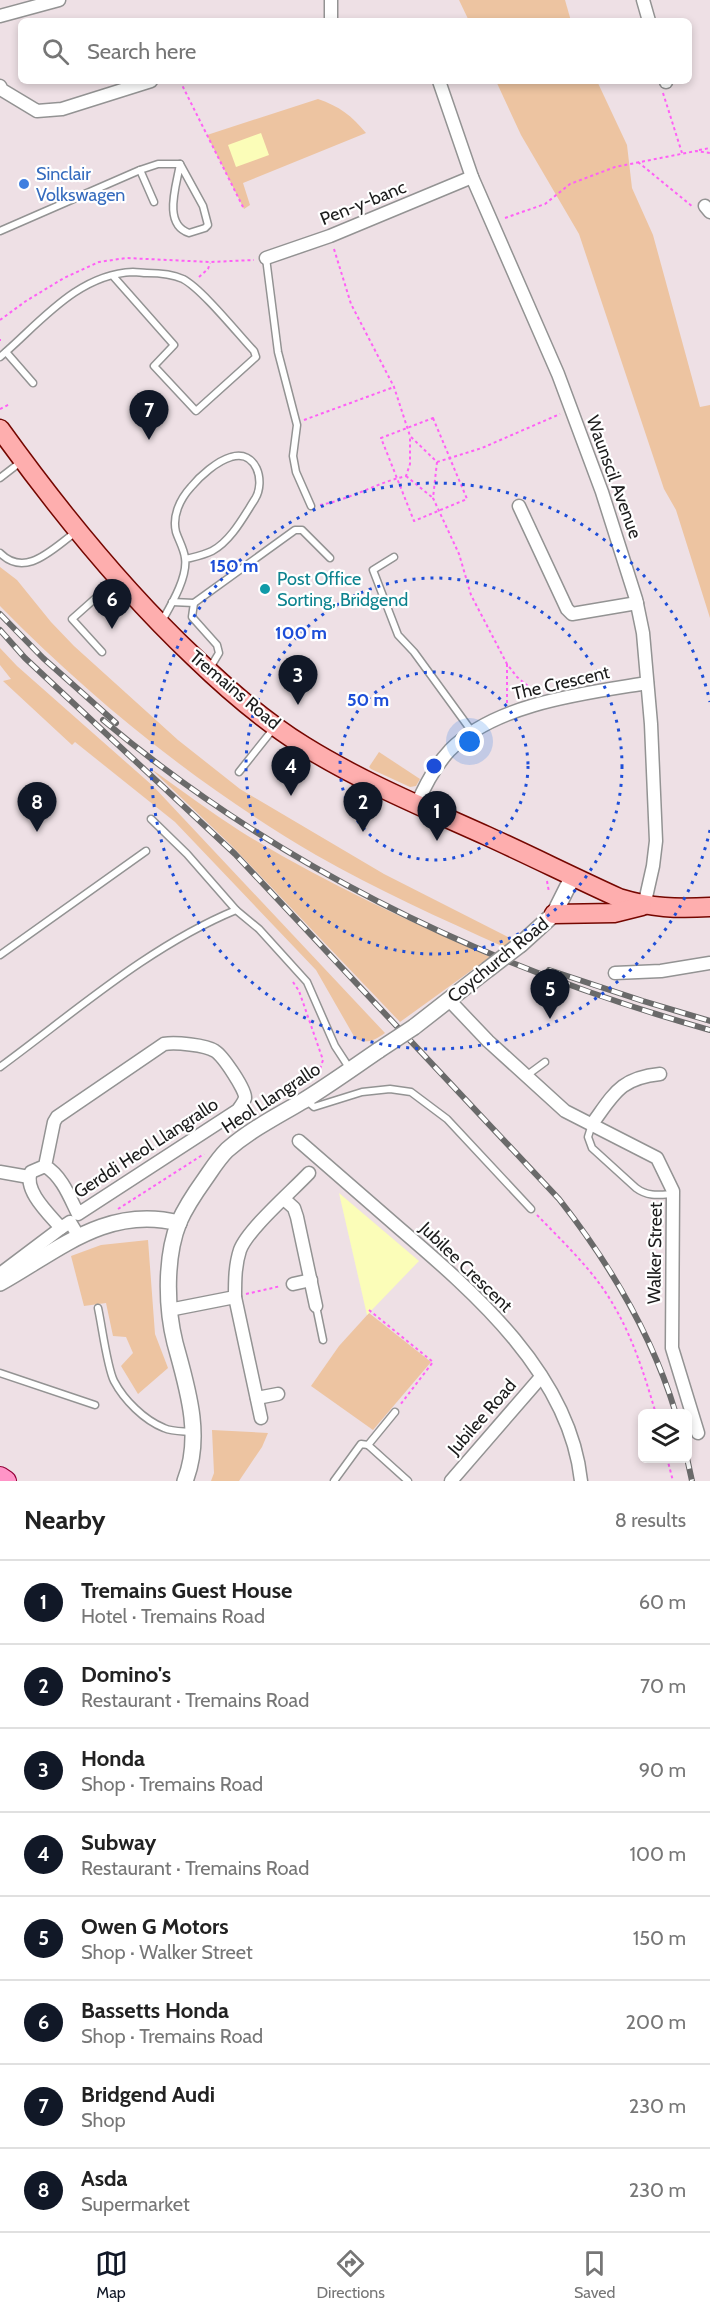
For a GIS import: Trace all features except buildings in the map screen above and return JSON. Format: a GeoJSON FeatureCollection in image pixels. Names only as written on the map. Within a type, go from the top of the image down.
{"type":"FeatureCollection","features":[{"type":"Feature","properties":{"kind":"main road","name":"Tremains Road"},"geometry":{"type":"LineString","coordinates":[[0,429],[76,531],[117,579],[160,624],[250,708],[304,746],[359,777],[573,876]]}},
{"type":"Feature","properties":{"kind":"main road"},"geometry":{"type":"LineString","coordinates":[[573,876],[619,898],[644,906],[667,909],[710,907]]}},
{"type":"Feature","properties":{"kind":"main road"},"geometry":{"type":"LineString","coordinates":[[554,914],[614,913],[644,906]]}},
{"type":"Feature","properties":{"kind":"main road"},"geometry":{"type":"LineString","coordinates":[[0,1477],[6,1481]]}},
{"type":"Feature","properties":{"kind":"street"},"geometry":{"type":"LineString","coordinates":[[0,16],[59,0]]}},
{"type":"Feature","properties":{"kind":"street"},"geometry":{"type":"LineString","coordinates":[[331,0],[331,18]]}},
{"type":"Feature","properties":{"kind":"street"},"geometry":{"type":"LineString","coordinates":[[643,0],[648,18]]}},
{"type":"Feature","properties":{"kind":"street"},"geometry":{"type":"LineString","coordinates":[[0,86],[2,90],[37,111],[62,109],[141,84]]}},
{"type":"Feature","properties":{"kind":"street","name":"Waunscil Avenue"},"geometry":{"type":"LineString","coordinates":[[439,84],[472,177],[532,313],[571,409],[602,492],[637,603],[643,633],[647,683],[656,841],[654,866],[644,906]]}},
{"type":"Feature","properties":{"kind":"street","name":"Pen-y-banc"},"geometry":{"type":"LineString","coordinates":[[266,258],[330,236],[472,177]]}},
{"type":"Feature","properties":{"kind":"street"},"geometry":{"type":"LineString","coordinates":[[519,506],[567,609],[572,614],[637,603]]}},
{"type":"Feature","properties":{"kind":"street","name":"The Crescent"},"geometry":{"type":"LineString","coordinates":[[417,804],[425,785],[450,750],[473,733],[507,715],[549,701],[647,683]]}},
{"type":"Feature","properties":{"kind":"street","name":"Coychurch Road"},"geometry":{"type":"LineString","coordinates":[[379,1050],[414,1027],[521,944],[554,914],[573,876]]}},
{"type":"Feature","properties":{"kind":"street"},"geometry":{"type":"LineString","coordinates":[[615,973],[662,971],[710,963]]}},
{"type":"Feature","properties":{"kind":"street","name":"Walker Street"},"geometry":{"type":"LineString","coordinates":[[449,1000],[488,1041],[565,1111],[657,1158],[673,1194],[672,1348],[698,1433]]}},
{"type":"Feature","properties":{"kind":"street","name":"Gerddi Heol Llangrallo"},"geometry":{"type":"LineString","coordinates":[[0,1283],[4,1271],[70,1221],[238,1110],[245,1100],[244,1091],[221,1056],[213,1049],[177,1043],[164,1044],[57,1117],[45,1166],[56,1175],[70,1221],[79,1237]]}},
{"type":"Feature","properties":{"kind":"street","name":"Heol Llangrallo"},"geometry":{"type":"LineString","coordinates":[[185,1481],[190,1469],[193,1432],[190,1397],[169,1310],[172,1256],[179,1223],[190,1200],[218,1159],[251,1132],[306,1099],[379,1050]]}},
{"type":"Feature","properties":{"kind":"street"},"geometry":{"type":"LineString","coordinates":[[592,1124],[621,1085],[642,1076],[660,1074]]}},
{"type":"Feature","properties":{"kind":"street","name":"Jubilee Crescent"},"geometry":{"type":"LineString","coordinates":[[299,1141],[463,1283],[512,1335],[541,1377],[566,1421],[580,1465],[582,1481]]}},
{"type":"Feature","properties":{"kind":"street"},"geometry":{"type":"LineString","coordinates":[[0,1172],[28,1177],[34,1169],[45,1166]]}},
{"type":"Feature","properties":{"kind":"street"},"geometry":{"type":"LineString","coordinates":[[261,1418],[235,1297],[235,1275],[241,1248],[252,1232],[309,1173]]}},
{"type":"Feature","properties":{"kind":"street","name":"Gerddi Heol Llangrallo"},"geometry":{"type":"LineString","coordinates":[[28,1177],[30,1188],[70,1221]]}},
{"type":"Feature","properties":{"kind":"street"},"geometry":{"type":"LineString","coordinates":[[284,1199],[294,1208],[297,1217],[316,1306]]}},
{"type":"Feature","properties":{"kind":"street"},"geometry":{"type":"LineString","coordinates":[[0,1283],[79,1237],[114,1222],[146,1217],[179,1223]]}},
{"type":"Feature","properties":{"kind":"street"},"geometry":{"type":"LineString","coordinates":[[293,1284],[310,1280]]}},
{"type":"Feature","properties":{"kind":"street"},"geometry":{"type":"LineString","coordinates":[[169,1310],[235,1297]]}},
{"type":"Feature","properties":{"kind":"street","name":"Jubilee Road"},"geometry":{"type":"LineString","coordinates":[[451,1481],[541,1377]]}},
{"type":"Feature","properties":{"kind":"street"},"geometry":{"type":"LineString","coordinates":[[257,1398],[278,1394]]}},
{"type":"Feature","properties":{"kind":"lane"},"geometry":{"type":"LineString","coordinates":[[0,231],[140,170],[159,164],[180,164]]}},
{"type":"Feature","properties":{"kind":"lane"},"geometry":{"type":"LineString","coordinates":[[180,164],[203,206],[208,225],[189,233],[178,226],[172,207],[180,164]]}},
{"type":"Feature","properties":{"kind":"lane"},"geometry":{"type":"LineString","coordinates":[[140,170],[154,202]]}},
{"type":"Feature","properties":{"kind":"lane"},"geometry":{"type":"LineString","coordinates":[[266,258],[278,352],[296,423],[297,434],[293,456],[296,472],[311,506]]}},
{"type":"Feature","properties":{"kind":"lane"},"geometry":{"type":"LineString","coordinates":[[0,357],[78,290],[113,276],[131,272],[156,272],[183,279],[195,288],[256,355],[196,411],[154,366],[174,345],[113,276]]}},
{"type":"Feature","properties":{"kind":"lane"},"geometry":{"type":"LineString","coordinates":[[6,352],[33,383]]}},
{"type":"Feature","properties":{"kind":"lane"},"geometry":{"type":"LineString","coordinates":[[160,624],[180,587],[186,559],[174,519],[180,503],[191,486],[218,464],[232,456],[245,456],[259,471],[260,489],[257,496],[233,531],[213,550],[186,559]]}},
{"type":"Feature","properties":{"kind":"lane"},"geometry":{"type":"LineString","coordinates":[[0,478],[22,460]]}},
{"type":"Feature","properties":{"kind":"lane"},"geometry":{"type":"LineString","coordinates":[[172,602],[194,603],[296,530],[302,530],[330,558]]}},
{"type":"Feature","properties":{"kind":"lane"},"geometry":{"type":"LineString","coordinates":[[0,553],[6,559],[18,564],[31,563],[76,531]]}},
{"type":"Feature","properties":{"kind":"lane"},"geometry":{"type":"LineString","coordinates":[[394,557],[373,570],[398,634],[414,652],[473,733]]}},
{"type":"Feature","properties":{"kind":"lane"},"geometry":{"type":"LineString","coordinates":[[102,652],[72,619],[117,579]]}},
{"type":"Feature","properties":{"kind":"lane"},"geometry":{"type":"LineString","coordinates":[[194,603],[192,616],[217,645],[219,653],[208,670]]}},
{"type":"Feature","properties":{"kind":"lane"},"geometry":{"type":"LineString","coordinates":[[239,772],[276,726]]}},
{"type":"Feature","properties":{"kind":"lane"},"geometry":{"type":"LineString","coordinates":[[151,819],[187,854],[236,910],[259,929],[307,982],[335,1046],[350,1070]]}},
{"type":"Feature","properties":{"kind":"lane"},"geometry":{"type":"LineString","coordinates":[[0,955],[146,851]]}},
{"type":"Feature","properties":{"kind":"lane"},"geometry":{"type":"LineString","coordinates":[[0,1067],[135,968],[191,932],[236,910]]}},
{"type":"Feature","properties":{"kind":"lane"},"geometry":{"type":"LineString","coordinates":[[526,1076],[545,1062]]}},
{"type":"Feature","properties":{"kind":"lane"},"geometry":{"type":"LineString","coordinates":[[306,1099],[314,1107],[362,1092],[390,1089],[411,1092],[447,1119],[531,1209]]}},
{"type":"Feature","properties":{"kind":"lane"},"geometry":{"type":"LineString","coordinates":[[592,1124],[588,1137],[592,1148],[636,1188],[644,1194],[658,1196],[673,1194]]}},
{"type":"Feature","properties":{"kind":"lane"},"geometry":{"type":"LineString","coordinates":[[316,1306],[324,1340]]}},
{"type":"Feature","properties":{"kind":"lane"},"geometry":{"type":"LineString","coordinates":[[98,1308],[113,1379],[125,1398],[143,1415],[163,1428],[193,1432]]}},
{"type":"Feature","properties":{"kind":"lane"},"geometry":{"type":"LineString","coordinates":[[0,1373],[95,1405]]}},
{"type":"Feature","properties":{"kind":"lane"},"geometry":{"type":"LineString","coordinates":[[368,1445],[395,1412]]}},
{"type":"Feature","properties":{"kind":"lane"},"geometry":{"type":"LineString","coordinates":[[334,1481],[362,1444],[368,1445],[408,1481]]}},
{"type":"Feature","properties":{"kind":"path"},"geometry":{"type":"LineString","coordinates":[[182,84],[244,209]]}},
{"type":"Feature","properties":{"kind":"path"},"geometry":{"type":"LineString","coordinates":[[665,84],[662,93],[682,154]]}},
{"type":"Feature","properties":{"kind":"path"},"geometry":{"type":"LineString","coordinates":[[493,223],[545,204],[570,184],[615,167],[710,148]]}},
{"type":"Feature","properties":{"kind":"path"},"geometry":{"type":"LineString","coordinates":[[696,151],[710,153]]}},
{"type":"Feature","properties":{"kind":"path"},"geometry":{"type":"LineString","coordinates":[[638,162],[691,207],[708,209]]}},
{"type":"Feature","properties":{"kind":"path"},"geometry":{"type":"LineString","coordinates":[[330,236],[351,304],[394,387],[410,436],[410,465],[406,476]]}},
{"type":"Feature","properties":{"kind":"path"},"geometry":{"type":"LineString","coordinates":[[199,277],[208,269],[210,262]]}},
{"type":"Feature","properties":{"kind":"path"},"geometry":{"type":"LineString","coordinates":[[296,423],[394,387]]}},
{"type":"Feature","properties":{"kind":"path"},"geometry":{"type":"LineString","coordinates":[[0,409],[10,404]]}},
{"type":"Feature","properties":{"kind":"path"},"geometry":{"type":"LineString","coordinates":[[437,462],[482,448],[571,409]]}},
{"type":"Feature","properties":{"kind":"path"},"geometry":{"type":"LineString","coordinates":[[433,418],[450,458],[467,499],[414,521],[381,438],[433,418]]}},
{"type":"Feature","properties":{"kind":"path"},"geometry":{"type":"LineString","coordinates":[[410,436],[437,462]]}},
{"type":"Feature","properties":{"kind":"path"},"geometry":{"type":"LineString","coordinates":[[433,498],[437,462]]}},
{"type":"Feature","properties":{"kind":"path"},"geometry":{"type":"LineString","coordinates":[[311,506],[331,503],[406,476]]}},
{"type":"Feature","properties":{"kind":"path"},"geometry":{"type":"LineString","coordinates":[[406,476],[433,498],[440,510],[459,554],[471,595],[507,664],[517,677],[549,701]]}},
{"type":"Feature","properties":{"kind":"path"},"geometry":{"type":"LineString","coordinates":[[507,664],[507,715]]}},
{"type":"Feature","properties":{"kind":"path"},"geometry":{"type":"LineString","coordinates":[[114,1222],[119,1207],[180,1168],[210,1153]]}},
{"type":"Feature","properties":{"kind":"path"},"geometry":{"type":"LineString","coordinates":[[531,1209],[569,1248],[614,1305],[632,1340],[655,1409]]}},
{"type":"Feature","properties":{"kind":"path"},"geometry":{"type":"LineString","coordinates":[[235,1297],[293,1284]]}},
{"type":"Feature","properties":{"kind":"path"},"geometry":{"type":"LineString","coordinates":[[369,1310],[433,1362],[395,1412]]}},
{"type":"Feature","properties":{"kind":"path"},"geometry":{"type":"LineString","coordinates":[[668,1463],[673,1481]]}},
{"type":"Feature","properties":{"kind":"shaded area"},"geometry":{"type":"Polygon","coordinates":[[[459,0],[565,0],[570,18],[468,18],[459,0]]]}},
{"type":"Feature","properties":{"kind":"shaded area"},"geometry":{"type":"Polygon","coordinates":[[[497,84],[598,84],[627,145],[632,188],[653,235],[700,407],[710,405],[710,618],[676,510],[664,489],[579,234],[521,135],[497,84]]]}},
{"type":"Feature","properties":{"kind":"shaded area"},"geometry":{"type":"Polygon","coordinates":[[[318,99],[345,112],[366,133],[243,183],[250,205],[244,209],[207,135],[318,99]]]}},
{"type":"Feature","properties":{"kind":"shaded area"},"geometry":{"type":"Polygon","coordinates":[[[0,567],[17,580],[74,646],[178,740],[240,789],[384,874],[512,939],[504,947],[362,880],[273,829],[190,772],[73,676],[0,606],[0,567]]]}},
{"type":"Feature","properties":{"kind":"shaded area"},"geometry":{"type":"Polygon","coordinates":[[[0,648],[17,666],[153,786],[385,1033],[370,1041],[355,1038],[316,970],[175,822],[75,742],[72,745],[3,681],[11,679],[0,665],[0,648]]]}},
{"type":"Feature","properties":{"kind":"shaded area"},"geometry":{"type":"Polygon","coordinates":[[[379,752],[420,779],[416,786],[410,787],[371,769],[369,767],[379,752]]]}},
{"type":"Feature","properties":{"kind":"shaded area"},"geometry":{"type":"Polygon","coordinates":[[[150,768],[240,831],[300,866],[490,957],[400,1022],[232,846],[150,768]]]}},
{"type":"Feature","properties":{"kind":"shaded area"},"geometry":{"type":"Polygon","coordinates":[[[148,1240],[155,1334],[168,1368],[138,1394],[121,1366],[133,1353],[126,1337],[113,1336],[106,1303],[84,1306],[71,1256],[101,1245],[148,1240]]]}},
{"type":"Feature","properties":{"kind":"shaded area"},"geometry":{"type":"Polygon","coordinates":[[[369,1313],[431,1362],[373,1430],[311,1386],[339,1346],[369,1313]]]}},
{"type":"Feature","properties":{"kind":"shaded area"},"geometry":{"type":"Polygon","coordinates":[[[212,1430],[268,1433],[262,1447],[239,1481],[211,1481],[214,1473],[212,1430]]]}},
{"type":"Feature","properties":{"kind":"green space"},"geometry":{"type":"Polygon","coordinates":[[[261,133],[269,155],[236,167],[228,145],[261,133]]]}},
{"type":"Feature","properties":{"kind":"green space"},"geometry":{"type":"Polygon","coordinates":[[[339,1193],[419,1261],[367,1315],[339,1193]]]}},
{"type":"Feature","properties":{"kind":"railway"},"geometry":{"type":"LineString","coordinates":[[0,614],[43,658],[116,723]]}},
{"type":"Feature","properties":{"kind":"railway"},"geometry":{"type":"LineString","coordinates":[[0,630],[25,658],[235,854],[559,1199],[612,1274],[628,1301],[655,1356],[674,1409]]}},
{"type":"Feature","properties":{"kind":"railway"},"geometry":{"type":"LineString","coordinates":[[103,720],[171,773],[241,822],[314,867],[390,907],[467,944],[547,976],[628,1005],[710,1030]]}},
{"type":"Feature","properties":{"kind":"railway"},"geometry":{"type":"LineString","coordinates":[[549,970],[710,1021]]}},
{"type":"Feature","properties":{"kind":"railway"},"geometry":{"type":"LineString","coordinates":[[688,1463],[692,1481]]}},
{"type":"Feature","properties":{"kind":"place","name":"Sinclair Volkswagen"},"geometry":{"type":"Point","coordinates":[24,184]}},
{"type":"Feature","properties":{"kind":"place","name":"Bridgend Audi"},"geometry":{"type":"Point","coordinates":[149,440]}},
{"type":"Feature","properties":{"kind":"place","name":"Post Office Sorting, Bridgend"},"geometry":{"type":"Point","coordinates":[265,589]}},
{"type":"Feature","properties":{"kind":"place","name":"Bassetts Honda"},"geometry":{"type":"Point","coordinates":[112,629]}},
{"type":"Feature","properties":{"kind":"place","name":"Honda"},"geometry":{"type":"Point","coordinates":[298,705]}},
{"type":"Feature","properties":{"kind":"place","name":"Subway"},"geometry":{"type":"Point","coordinates":[291,796]}},
{"type":"Feature","properties":{"kind":"place","name":"Asda"},"geometry":{"type":"Point","coordinates":[37,832]}},
{"type":"Feature","properties":{"kind":"place","name":"Domino's"},"geometry":{"type":"Point","coordinates":[363,832]}},
{"type":"Feature","properties":{"kind":"place","name":"Tremains Guest House"},"geometry":{"type":"Point","coordinates":[437,841]}},
{"type":"Feature","properties":{"kind":"place","name":"Owen G Motors"},"geometry":{"type":"Point","coordinates":[550,1019]}}]}
